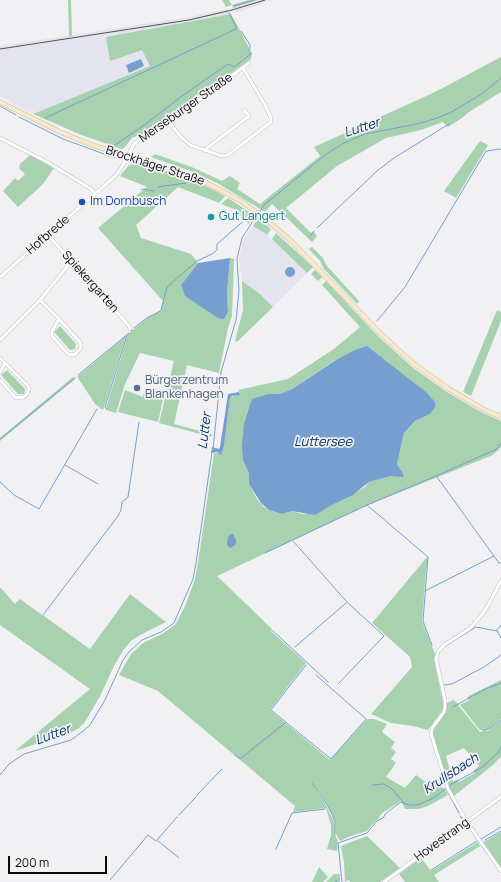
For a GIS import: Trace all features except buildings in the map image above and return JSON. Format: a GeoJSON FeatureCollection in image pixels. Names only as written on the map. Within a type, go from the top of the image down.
{"type":"FeatureCollection","features":[{"type":"Feature","properties":{"kind":"main road","name":"Brockhäger Straße"},"geometry":{"type":"LineString","coordinates":[[0,102],[60,132],[203,181],[252,208],[289,239],[381,334],[414,364],[449,389],[483,409],[501,417]]}},
{"type":"Feature","properties":{"kind":"street","name":"Merseburger Straße"},"geometry":{"type":"LineString","coordinates":[[127,156],[134,144],[140,139],[169,122],[249,63]]}},
{"type":"Feature","properties":{"kind":"street"},"geometry":{"type":"LineString","coordinates":[[169,122],[184,141],[204,151],[222,156],[228,155],[271,122],[271,118],[265,106],[243,68]]}},
{"type":"Feature","properties":{"kind":"street"},"geometry":{"type":"LineString","coordinates":[[204,151],[249,116],[244,110]]}},
{"type":"Feature","properties":{"kind":"street"},"geometry":{"type":"LineString","coordinates":[[0,138],[47,162],[91,189],[95,194]]}},
{"type":"Feature","properties":{"kind":"street","name":"Hofbrede"},"geometry":{"type":"LineString","coordinates":[[0,277],[95,194],[118,172],[127,156]]}},
{"type":"Feature","properties":{"kind":"street","name":"Spiekergarten"},"geometry":{"type":"LineString","coordinates":[[48,235],[129,326],[130,329]]}},
{"type":"Feature","properties":{"kind":"street"},"geometry":{"type":"LineString","coordinates":[[0,340],[40,300],[71,262]]}},
{"type":"Feature","properties":{"kind":"street"},"geometry":{"type":"LineString","coordinates":[[40,300],[59,319],[80,342],[80,349],[74,355],[68,354],[52,336],[52,331],[59,319]]}},
{"type":"Feature","properties":{"kind":"street"},"geometry":{"type":"LineString","coordinates":[[0,358],[28,386],[29,389],[27,394],[24,397],[16,398],[0,380]]}},
{"type":"Feature","properties":{"kind":"street"},"geometry":{"type":"LineString","coordinates":[[0,372],[5,364]]}},
{"type":"Feature","properties":{"kind":"street"},"geometry":{"type":"LineString","coordinates":[[501,581],[486,609],[476,623],[444,645],[438,652],[436,659],[446,707],[433,727],[431,733],[448,787],[466,822],[501,871]]}},
{"type":"Feature","properties":{"kind":"street","name":"Hovestrang"},"geometry":{"type":"LineString","coordinates":[[384,882],[501,797]]}},
{"type":"Feature","properties":{"kind":"shaded area"},"geometry":{"type":"Polygon","coordinates":[[[257,0],[273,0],[237,13],[233,8],[257,0]]]}},
{"type":"Feature","properties":{"kind":"shaded area"},"geometry":{"type":"Polygon","coordinates":[[[228,9],[231,14],[145,30],[142,50],[150,66],[33,114],[0,97],[0,46],[189,17],[228,9]]]}},
{"type":"Feature","properties":{"kind":"shaded area"},"geometry":{"type":"Polygon","coordinates":[[[253,226],[272,239],[307,273],[273,307],[260,294],[242,281],[239,259],[244,239],[253,226]]]}},
{"type":"Feature","properties":{"kind":"green space"},"geometry":{"type":"Polygon","coordinates":[[[68,0],[71,0],[72,36],[69,36],[68,0]]]}},
{"type":"Feature","properties":{"kind":"green space"},"geometry":{"type":"Polygon","coordinates":[[[222,0],[229,0],[232,5],[226,7],[222,0]]]}},
{"type":"Feature","properties":{"kind":"green space"},"geometry":{"type":"Polygon","coordinates":[[[248,0],[257,0],[233,8],[232,5],[248,0]]]}},
{"type":"Feature","properties":{"kind":"green space"},"geometry":{"type":"Polygon","coordinates":[[[231,14],[252,53],[251,59],[167,120],[151,130],[132,138],[124,148],[121,149],[79,134],[33,114],[150,66],[142,50],[110,61],[106,37],[231,14]]]}},
{"type":"Feature","properties":{"kind":"green space"},"geometry":{"type":"Polygon","coordinates":[[[501,57],[501,92],[448,127],[443,122],[421,130],[386,138],[337,166],[286,208],[311,233],[313,231],[317,236],[312,242],[272,204],[265,212],[219,184],[193,172],[151,157],[155,154],[194,168],[222,181],[230,176],[240,183],[237,189],[260,204],[320,156],[314,147],[435,92],[501,57]]]}},
{"type":"Feature","properties":{"kind":"green space"},"geometry":{"type":"Polygon","coordinates":[[[480,141],[488,145],[456,198],[444,191],[480,141]]]}},
{"type":"Feature","properties":{"kind":"green space"},"geometry":{"type":"Polygon","coordinates":[[[30,155],[54,168],[43,184],[18,207],[3,191],[15,178],[18,181],[25,174],[19,168],[20,164],[30,155]]]}},
{"type":"Feature","properties":{"kind":"green space"},"geometry":{"type":"Polygon","coordinates":[[[136,164],[206,186],[225,196],[219,203],[178,187],[136,225],[141,238],[191,254],[198,263],[181,285],[228,311],[227,293],[230,258],[234,259],[232,316],[228,328],[219,373],[187,365],[174,424],[212,434],[211,437],[159,423],[174,361],[140,353],[125,384],[116,413],[109,411],[106,408],[128,334],[150,316],[161,310],[163,301],[98,228],[147,187],[120,176],[129,165],[136,164]]]}},
{"type":"Feature","properties":{"kind":"green space"},"geometry":{"type":"Polygon","coordinates":[[[228,198],[254,215],[249,224],[234,209],[221,204],[228,198]]]}},
{"type":"Feature","properties":{"kind":"green space"},"geometry":{"type":"Polygon","coordinates":[[[258,218],[271,229],[267,235],[253,226],[258,218]]]}},
{"type":"Feature","properties":{"kind":"green space"},"geometry":{"type":"Polygon","coordinates":[[[276,233],[313,267],[307,273],[272,239],[276,233]]]}},
{"type":"Feature","properties":{"kind":"green space"},"geometry":{"type":"Polygon","coordinates":[[[312,247],[359,301],[357,304],[324,269],[320,261],[309,249],[312,247]]]}},
{"type":"Feature","properties":{"kind":"green space"},"geometry":{"type":"Polygon","coordinates":[[[315,270],[322,277],[318,281],[311,274],[315,270]]]}},
{"type":"Feature","properties":{"kind":"green space"},"geometry":{"type":"Polygon","coordinates":[[[242,281],[260,294],[273,307],[237,342],[235,341],[243,310],[242,281]]]}},
{"type":"Feature","properties":{"kind":"green space"},"geometry":{"type":"Polygon","coordinates":[[[326,281],[378,336],[412,367],[447,392],[481,412],[501,421],[501,447],[493,455],[368,505],[217,576],[272,629],[271,631],[306,663],[270,710],[330,760],[367,719],[374,719],[387,724],[382,732],[395,742],[391,748],[396,752],[391,759],[396,763],[386,777],[405,788],[416,775],[427,783],[444,788],[448,795],[428,806],[419,809],[405,809],[401,801],[382,813],[367,831],[340,841],[336,834],[335,821],[332,814],[322,794],[312,782],[321,795],[334,822],[335,834],[338,842],[337,851],[327,849],[331,835],[331,825],[326,808],[293,812],[295,806],[158,691],[119,675],[131,654],[143,643],[162,634],[176,624],[185,606],[195,579],[214,453],[222,453],[224,446],[230,398],[240,393],[238,390],[288,379],[334,349],[360,327],[322,285],[326,281]],[[335,360],[292,389],[280,394],[268,394],[249,473],[249,484],[257,499],[269,510],[282,514],[292,511],[303,514],[323,509],[347,498],[365,487],[369,482],[391,476],[404,475],[397,464],[404,433],[415,421],[430,414],[335,360]]]}},
{"type":"Feature","properties":{"kind":"green space"},"geometry":{"type":"Polygon","coordinates":[[[497,310],[501,312],[501,321],[471,396],[463,392],[497,310]]]}},
{"type":"Feature","properties":{"kind":"green space"},"geometry":{"type":"Polygon","coordinates":[[[60,326],[76,344],[75,349],[70,350],[54,332],[60,326]]]}},
{"type":"Feature","properties":{"kind":"green space"},"geometry":{"type":"Polygon","coordinates":[[[126,336],[103,410],[95,404],[78,376],[126,336]]]}},
{"type":"Feature","properties":{"kind":"green space"},"geometry":{"type":"Polygon","coordinates":[[[7,370],[25,389],[24,394],[18,394],[1,375],[7,370]]]}},
{"type":"Feature","properties":{"kind":"green space"},"geometry":{"type":"Polygon","coordinates":[[[73,377],[75,379],[0,441],[0,438],[73,377]]]}},
{"type":"Feature","properties":{"kind":"green space"},"geometry":{"type":"Polygon","coordinates":[[[145,389],[164,395],[158,422],[118,412],[125,390],[143,397],[145,389]]]}},
{"type":"Feature","properties":{"kind":"green space"},"geometry":{"type":"Polygon","coordinates":[[[427,557],[428,562],[422,621],[435,654],[434,660],[444,707],[428,730],[391,723],[371,714],[412,667],[410,657],[372,623],[427,557]]]}},
{"type":"Feature","properties":{"kind":"green space"},"geometry":{"type":"Polygon","coordinates":[[[0,587],[15,604],[20,599],[90,649],[130,594],[166,622],[132,640],[124,649],[100,696],[85,722],[79,728],[72,732],[15,751],[90,689],[0,625],[0,587]]]}},
{"type":"Feature","properties":{"kind":"green space"},"geometry":{"type":"Polygon","coordinates":[[[501,680],[501,719],[487,730],[480,730],[460,705],[469,700],[467,697],[501,680]]]}},
{"type":"Feature","properties":{"kind":"green space"},"geometry":{"type":"Polygon","coordinates":[[[453,700],[460,705],[458,705],[480,732],[487,731],[501,721],[501,757],[454,796],[450,789],[432,733],[445,711],[447,703],[453,700]],[[464,748],[446,756],[453,782],[458,779],[459,782],[475,773],[473,771],[479,766],[464,748]]]}},
{"type":"Feature","properties":{"kind":"green space"},"geometry":{"type":"Polygon","coordinates":[[[501,832],[501,869],[482,843],[501,832]]]}},
{"type":"Feature","properties":{"kind":"green space"},"geometry":{"type":"Polygon","coordinates":[[[367,836],[400,868],[380,882],[350,882],[349,880],[345,882],[344,862],[341,846],[367,836]]]}},
{"type":"Feature","properties":{"kind":"green space"},"geometry":{"type":"Polygon","coordinates":[[[478,842],[480,846],[434,875],[439,882],[405,882],[399,874],[421,858],[431,871],[478,842]]]}},
{"type":"Feature","properties":{"kind":"green space"},"geometry":{"type":"Polygon","coordinates":[[[319,867],[328,877],[323,882],[312,882],[319,867]]]}},
{"type":"Feature","properties":{"kind":"green space"},"geometry":{"type":"Polygon","coordinates":[[[334,874],[340,874],[340,882],[326,882],[334,874]]]}},
{"type":"Feature","properties":{"kind":"water"},"geometry":{"type":"Polygon","coordinates":[[[141,59],[144,66],[129,73],[126,65],[141,59]]]}},
{"type":"Feature","properties":{"kind":"water"},"geometry":{"type":"Polygon","coordinates":[[[230,258],[227,293],[228,311],[224,319],[218,318],[185,296],[181,285],[198,263],[230,258]]]}},
{"type":"Feature","properties":{"kind":"water"},"geometry":{"type":"Polygon","coordinates":[[[290,267],[295,272],[290,277],[285,272],[290,267]]]}},
{"type":"Feature","properties":{"kind":"water","name":"Luttersee"},"geometry":{"type":"Polygon","coordinates":[[[367,346],[427,393],[435,402],[435,407],[430,414],[415,421],[404,433],[397,464],[404,475],[403,477],[391,476],[369,482],[353,495],[315,515],[292,511],[282,514],[269,510],[261,503],[249,484],[249,473],[243,460],[242,446],[244,424],[252,399],[268,394],[280,394],[292,389],[336,360],[355,350],[367,346]]]}},
{"type":"Feature","properties":{"kind":"water"},"geometry":{"type":"Polygon","coordinates":[[[239,392],[240,395],[232,396],[230,398],[222,453],[221,455],[217,452],[211,453],[212,447],[219,449],[220,447],[228,394],[239,392]]]}},
{"type":"Feature","properties":{"kind":"water"},"geometry":{"type":"Polygon","coordinates":[[[233,534],[236,540],[236,544],[231,548],[227,545],[228,537],[233,534]]]}},
{"type":"Feature","properties":{"kind":"waterway"},"geometry":{"type":"LineString","coordinates":[[234,6],[255,0]]}},
{"type":"Feature","properties":{"kind":"waterway"},"geometry":{"type":"LineString","coordinates":[[45,118],[236,29],[236,26],[229,13]]}},
{"type":"Feature","properties":{"kind":"waterway"},"geometry":{"type":"LineString","coordinates":[[241,31],[250,45],[248,51]]}},
{"type":"Feature","properties":{"kind":"waterway"},"geometry":{"type":"LineString","coordinates":[[115,145],[228,64],[234,67],[251,54],[249,53]]}},
{"type":"Feature","properties":{"kind":"waterway","name":"Lutter"},"geometry":{"type":"LineString","coordinates":[[259,213],[264,205],[325,155],[342,144],[365,134],[417,124],[450,113],[483,93],[501,78]]}},
{"type":"Feature","properties":{"kind":"waterway"},"geometry":{"type":"LineString","coordinates":[[0,106],[16,115]]}},
{"type":"Feature","properties":{"kind":"waterway"},"geometry":{"type":"LineString","coordinates":[[19,117],[63,139],[115,158]]}},
{"type":"Feature","properties":{"kind":"waterway"},"geometry":{"type":"LineString","coordinates":[[317,228],[377,171],[394,158],[449,124]]}},
{"type":"Feature","properties":{"kind":"waterway"},"geometry":{"type":"LineString","coordinates":[[377,321],[405,287],[486,151],[501,149]]}},
{"type":"Feature","properties":{"kind":"waterway"},"geometry":{"type":"LineString","coordinates":[[136,163],[188,179]]}},
{"type":"Feature","properties":{"kind":"waterway"},"geometry":{"type":"LineString","coordinates":[[158,187],[186,183]]}},
{"type":"Feature","properties":{"kind":"waterway"},"geometry":{"type":"LineString","coordinates":[[141,190],[154,191]]}},
{"type":"Feature","properties":{"kind":"waterway","name":"Lutter"},"geometry":{"type":"LineString","coordinates":[[213,449],[221,372],[236,320],[239,291],[237,259],[242,238],[257,215]]}},
{"type":"Feature","properties":{"kind":"waterway"},"geometry":{"type":"LineString","coordinates":[[134,328],[148,317],[161,310],[167,287],[197,261],[217,250],[217,244],[247,218],[255,218]]}},
{"type":"Feature","properties":{"kind":"waterway"},"geometry":{"type":"LineString","coordinates":[[310,236],[314,231]]}},
{"type":"Feature","properties":{"kind":"waterway"},"geometry":{"type":"LineString","coordinates":[[78,375],[129,333]]}},
{"type":"Feature","properties":{"kind":"waterway"},"geometry":{"type":"LineString","coordinates":[[107,410],[105,407],[127,335]]}},
{"type":"Feature","properties":{"kind":"waterway"},"geometry":{"type":"LineString","coordinates":[[0,439],[75,378]]}},
{"type":"Feature","properties":{"kind":"waterway"},"geometry":{"type":"LineString","coordinates":[[0,482],[14,495],[39,509],[97,409]]}},
{"type":"Feature","properties":{"kind":"waterway"},"geometry":{"type":"LineString","coordinates":[[43,615],[118,516],[121,510],[122,502],[128,497],[139,422]]}},
{"type":"Feature","properties":{"kind":"waterway"},"geometry":{"type":"LineString","coordinates":[[265,553],[367,505],[497,449],[501,443]]}},
{"type":"Feature","properties":{"kind":"waterway","name":"Lutter"},"geometry":{"type":"LineString","coordinates":[[0,775],[9,764],[24,754],[71,740],[82,732],[90,725],[105,700],[123,660],[129,652],[142,640],[161,632],[174,623],[193,579],[212,452]]}},
{"type":"Feature","properties":{"kind":"waterway"},"geometry":{"type":"LineString","coordinates":[[65,465],[98,484]]}},
{"type":"Feature","properties":{"kind":"waterway"},"geometry":{"type":"LineString","coordinates":[[437,477],[499,563],[501,563]]}},
{"type":"Feature","properties":{"kind":"waterway"},"geometry":{"type":"LineString","coordinates":[[367,505],[428,557],[423,621],[432,645]]}},
{"type":"Feature","properties":{"kind":"waterway"},"geometry":{"type":"LineString","coordinates":[[293,541],[347,602],[384,636],[338,684]]}},
{"type":"Feature","properties":{"kind":"waterway"},"geometry":{"type":"LineString","coordinates":[[425,591],[494,556]]}},
{"type":"Feature","properties":{"kind":"waterway"},"geometry":{"type":"LineString","coordinates":[[295,647],[346,603]]}},
{"type":"Feature","properties":{"kind":"waterway"},"geometry":{"type":"LineString","coordinates":[[497,630],[501,625]]}},
{"type":"Feature","properties":{"kind":"waterway"},"geometry":{"type":"LineString","coordinates":[[447,645],[476,627],[497,631]]}},
{"type":"Feature","properties":{"kind":"waterway"},"geometry":{"type":"LineString","coordinates":[[272,630],[328,682]]}},
{"type":"Feature","properties":{"kind":"waterway"},"geometry":{"type":"LineString","coordinates":[[497,631],[501,638]]}},
{"type":"Feature","properties":{"kind":"waterway"},"geometry":{"type":"LineString","coordinates":[[444,685],[452,684],[484,667],[501,655]]}},
{"type":"Feature","properties":{"kind":"waterway"},"geometry":{"type":"LineString","coordinates":[[306,665],[271,710],[331,759],[366,719],[316,675]]}},
{"type":"Feature","properties":{"kind":"waterway"},"geometry":{"type":"LineString","coordinates":[[453,707],[483,690],[501,683]]}},
{"type":"Feature","properties":{"kind":"waterway"},"geometry":{"type":"LineString","coordinates":[[483,731],[501,720]]}},
{"type":"Feature","properties":{"kind":"waterway"},"geometry":{"type":"LineString","coordinates":[[235,755],[240,759],[285,723]]}},
{"type":"Feature","properties":{"kind":"waterway","name":"Krullsbach"},"geometry":{"type":"LineString","coordinates":[[342,882],[338,843],[367,833],[377,821],[383,818],[386,813],[401,802],[409,805],[417,805],[432,799],[452,784],[481,768],[498,753],[501,747]]}},
{"type":"Feature","properties":{"kind":"waterway"},"geometry":{"type":"LineString","coordinates":[[197,795],[222,769]]}},
{"type":"Feature","properties":{"kind":"waterway"},"geometry":{"type":"LineString","coordinates":[[312,783],[321,794],[332,814],[335,822],[335,834]]}},
{"type":"Feature","properties":{"kind":"waterway"},"geometry":{"type":"LineString","coordinates":[[373,785],[384,784],[392,789],[403,802]]}},
{"type":"Feature","properties":{"kind":"waterway"},"geometry":{"type":"LineString","coordinates":[[446,789],[459,813]]}},
{"type":"Feature","properties":{"kind":"waterway"},"geometry":{"type":"LineString","coordinates":[[179,815],[196,797]]}},
{"type":"Feature","properties":{"kind":"waterway"},"geometry":{"type":"LineString","coordinates":[[276,849],[292,813],[325,809]]}},
{"type":"Feature","properties":{"kind":"waterway"},"geometry":{"type":"LineString","coordinates":[[460,816],[463,820]]}},
{"type":"Feature","properties":{"kind":"waterway"},"geometry":{"type":"LineString","coordinates":[[177,817],[157,840],[179,858]]}},
{"type":"Feature","properties":{"kind":"waterway"},"geometry":{"type":"LineString","coordinates":[[481,839],[501,827]]}},
{"type":"Feature","properties":{"kind":"waterway"},"geometry":{"type":"LineString","coordinates":[[485,840],[501,831]]}},
{"type":"Feature","properties":{"kind":"waterway"},"geometry":{"type":"LineString","coordinates":[[110,880],[148,835],[156,841]]}},
{"type":"Feature","properties":{"kind":"waterway"},"geometry":{"type":"LineString","coordinates":[[431,870],[477,841]]}},
{"type":"Feature","properties":{"kind":"railway"},"geometry":{"type":"LineString","coordinates":[[0,49],[189,20],[232,10],[265,0]]}},
{"type":"Feature","properties":{"kind":"place","name":"Im Dornbusch"},"geometry":{"type":"Point","coordinates":[82,202]}},
{"type":"Feature","properties":{"kind":"place","name":"Gut Langert"},"geometry":{"type":"Point","coordinates":[211,217]}},
{"type":"Feature","properties":{"kind":"place","name":"Bürgerzentrum Blankenhagen"},"geometry":{"type":"Point","coordinates":[137,388]}}]}
